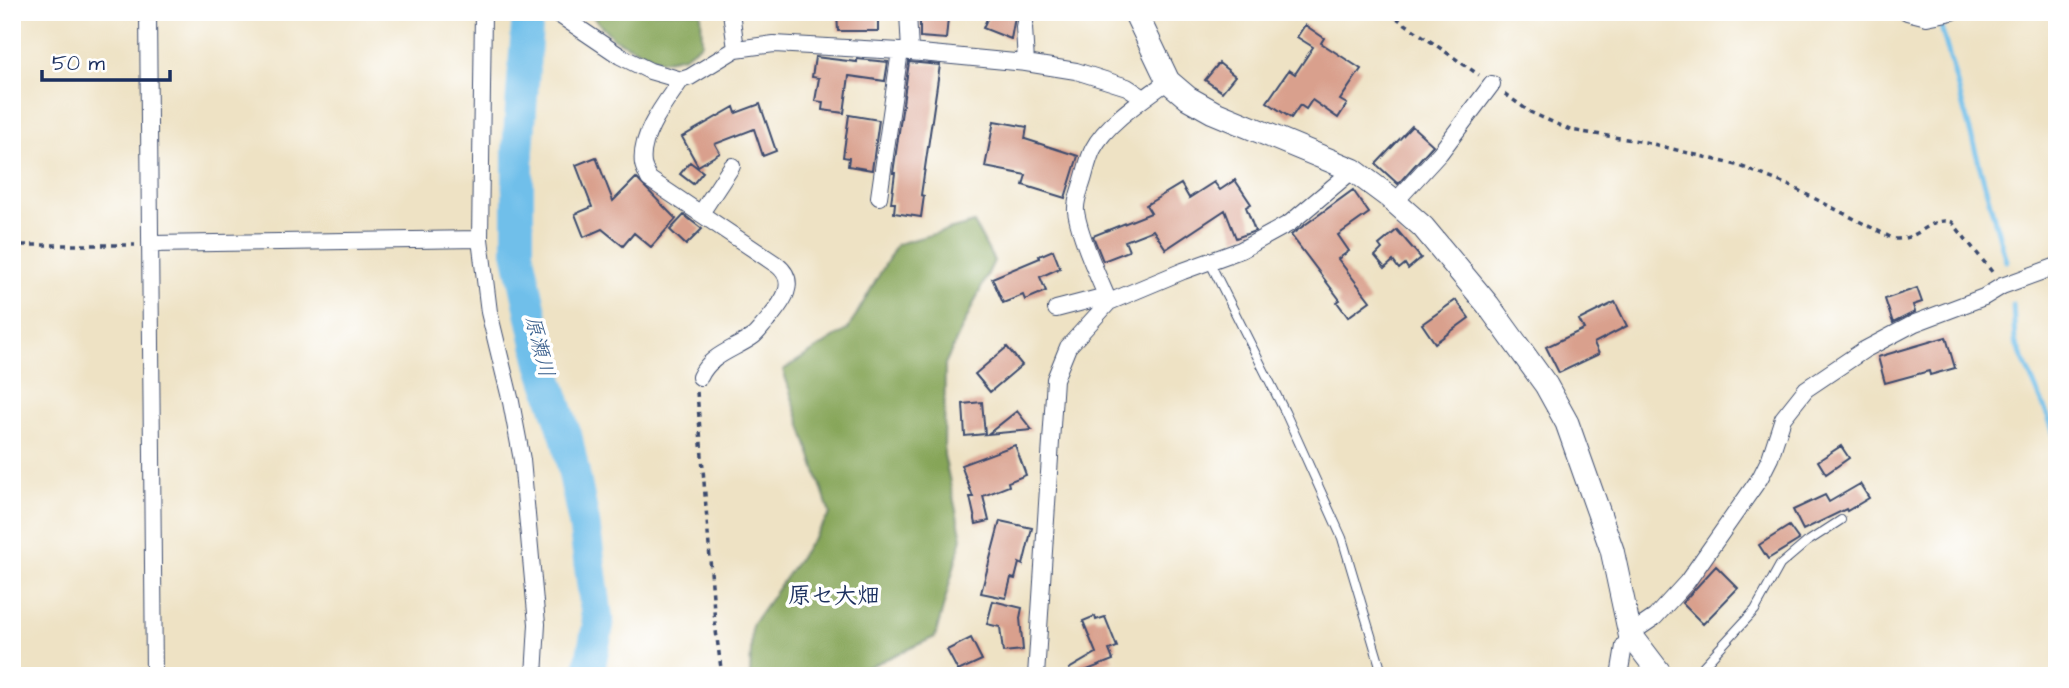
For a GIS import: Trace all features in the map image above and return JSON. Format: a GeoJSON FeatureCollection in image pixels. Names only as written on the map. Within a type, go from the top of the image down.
{"type":"FeatureCollection","features":[{"type":"Feature","properties":{"kind":"street"},"geometry":{"type":"LineString","coordinates":[[148,12],[155,676]]}},
{"type":"Feature","properties":{"kind":"street"},"geometry":{"type":"LineString","coordinates":[[483,12],[480,239],[489,312],[522,460],[537,624],[534,676]]}},
{"type":"Feature","properties":{"kind":"street"},"geometry":{"type":"LineString","coordinates":[[731,12],[736,49]]}},
{"type":"Feature","properties":{"kind":"street"},"geometry":{"type":"LineString","coordinates":[[879,197],[905,51],[908,12]]}},
{"type":"Feature","properties":{"kind":"street"},"geometry":{"type":"LineString","coordinates":[[1026,63],[1024,27],[1027,12]]}},
{"type":"Feature","properties":{"kind":"street"},"geometry":{"type":"LineString","coordinates":[[1135,12],[1168,81],[1188,98],[1213,112],[1353,170],[1423,227],[1488,305],[1552,394],[1567,423],[1612,550],[1630,634],[1662,676]]}},
{"type":"Feature","properties":{"kind":"street"},"geometry":{"type":"LineString","coordinates":[[1907,12],[1941,15]]}},
{"type":"Feature","properties":{"kind":"street"},"geometry":{"type":"LineString","coordinates":[[557,13],[620,56],[658,75],[681,80],[736,49],[774,44],[905,51],[1026,63],[1076,71],[1127,88],[1144,98]]}},
{"type":"Feature","properties":{"kind":"street"},"geometry":{"type":"LineString","coordinates":[[681,80],[643,149],[643,166],[649,179],[785,271],[788,284],[786,295],[777,309],[753,337],[712,360],[699,377]]}},
{"type":"Feature","properties":{"kind":"street"},"geometry":{"type":"LineString","coordinates":[[1108,299],[1078,219],[1076,202],[1093,148],[1107,130],[1168,81]]}},
{"type":"Feature","properties":{"kind":"street"},"geometry":{"type":"LineString","coordinates":[[1395,202],[1440,153],[1492,84]]}},
{"type":"Feature","properties":{"kind":"street"},"geometry":{"type":"LineString","coordinates":[[701,213],[732,166]]}},
{"type":"Feature","properties":{"kind":"street"},"geometry":{"type":"LineString","coordinates":[[1056,309],[1108,299],[1241,250],[1290,223],[1353,170]]}},
{"type":"Feature","properties":{"kind":"street"},"geometry":{"type":"LineString","coordinates":[[151,244],[480,239]]}},
{"type":"Feature","properties":{"kind":"street"},"geometry":{"type":"LineString","coordinates":[[1619,676],[1624,646],[1630,634],[1655,617],[1694,572],[1760,478],[1770,458],[1783,418],[1806,389],[1864,350],[1915,323],[2057,266]]}},
{"type":"Feature","properties":{"kind":"street"},"geometry":{"type":"LineString","coordinates":[[1035,676],[1055,379],[1068,347],[1108,299]]}},
{"type":"Feature","properties":{"kind":"lane"},"geometry":{"type":"LineString","coordinates":[[1209,261],[1285,412],[1342,538],[1383,676]]}},
{"type":"Feature","properties":{"kind":"lane"},"geometry":{"type":"LineString","coordinates":[[1694,676],[1755,610],[1780,565],[1807,542],[1841,520]]}},
{"type":"Feature","properties":{"kind":"path"},"geometry":{"type":"LineString","coordinates":[[1388,12],[1530,112],[1570,130],[1644,142],[1740,166],[1787,185],[1894,239],[1905,240],[1913,237],[1933,223],[1952,222],[2002,286]]}},
{"type":"Feature","properties":{"kind":"path"},"geometry":{"type":"LineString","coordinates":[[12,245],[151,244]]}},
{"type":"Feature","properties":{"kind":"path"},"geometry":{"type":"LineString","coordinates":[[699,377],[697,388],[700,430],[715,623],[722,676]]}},
{"type":"Feature","properties":{"kind":"green space"},"geometry":{"type":"Polygon","coordinates":[[[588,12],[701,12],[702,43],[685,56],[661,61],[614,39],[588,12]]]}},
{"type":"Feature","properties":{"kind":"green space"},"geometry":{"type":"Polygon","coordinates":[[[974,223],[994,261],[945,364],[944,455],[962,538],[935,637],[866,668],[863,676],[750,676],[752,625],[830,514],[783,370],[848,329],[897,244],[974,223]]]}},
{"type":"Feature","properties":{"kind":"building"},"geometry":{"type":"Polygon","coordinates":[[[837,12],[878,12],[878,31],[838,31],[837,12]]]}},
{"type":"Feature","properties":{"kind":"building"},"geometry":{"type":"Polygon","coordinates":[[[990,12],[1003,12],[1015,17],[1011,39],[983,28],[990,12]]]}},
{"type":"Feature","properties":{"kind":"building"},"geometry":{"type":"Polygon","coordinates":[[[920,16],[948,18],[946,39],[920,37],[920,16]]]}},
{"type":"Feature","properties":{"kind":"building"},"geometry":{"type":"Polygon","coordinates":[[[1305,25],[1324,38],[1321,43],[1361,69],[1340,100],[1347,104],[1338,118],[1312,100],[1306,109],[1300,105],[1291,118],[1267,102],[1289,70],[1295,74],[1313,47],[1297,37],[1305,25]]]}},
{"type":"Feature","properties":{"kind":"building"},"geometry":{"type":"Polygon","coordinates":[[[815,57],[857,62],[857,59],[888,62],[885,81],[849,76],[844,113],[822,110],[823,102],[815,101],[819,78],[812,77],[815,57]]]}},
{"type":"Feature","properties":{"kind":"building"},"geometry":{"type":"Polygon","coordinates":[[[909,62],[940,65],[921,195],[924,196],[921,217],[894,213],[895,203],[891,203],[909,62]]]}},
{"type":"Feature","properties":{"kind":"building"},"geometry":{"type":"Polygon","coordinates":[[[1219,63],[1235,76],[1222,92],[1205,80],[1219,63]]]}},
{"type":"Feature","properties":{"kind":"building"},"geometry":{"type":"Polygon","coordinates":[[[760,104],[776,151],[763,156],[754,129],[715,144],[720,153],[698,166],[682,137],[734,107],[736,113],[760,104]]]}},
{"type":"Feature","properties":{"kind":"building"},"geometry":{"type":"Polygon","coordinates":[[[849,115],[879,120],[872,170],[848,166],[849,158],[843,157],[849,115]]]}},
{"type":"Feature","properties":{"kind":"building"},"geometry":{"type":"Polygon","coordinates":[[[994,121],[1027,127],[1025,139],[1078,156],[1065,198],[1023,185],[1026,175],[985,167],[994,121]]]}},
{"type":"Feature","properties":{"kind":"building"},"geometry":{"type":"Polygon","coordinates":[[[1412,126],[1433,145],[1398,184],[1376,164],[1412,126]]]}},
{"type":"Feature","properties":{"kind":"building"},"geometry":{"type":"Polygon","coordinates":[[[596,157],[613,201],[636,178],[676,219],[651,247],[634,233],[623,246],[602,229],[584,237],[575,214],[592,207],[576,165],[596,157]]]}},
{"type":"Feature","properties":{"kind":"building"},"geometry":{"type":"Polygon","coordinates":[[[690,162],[703,172],[693,184],[680,174],[690,162]]]}},
{"type":"Feature","properties":{"kind":"building"},"geometry":{"type":"Polygon","coordinates":[[[1235,180],[1251,204],[1246,207],[1255,231],[1236,238],[1225,210],[1166,249],[1153,230],[1125,241],[1129,251],[1103,261],[1093,236],[1151,213],[1146,205],[1181,184],[1189,198],[1214,182],[1220,190],[1235,180]]]}},
{"type":"Feature","properties":{"kind":"building"},"geometry":{"type":"Polygon","coordinates":[[[1353,190],[1369,213],[1338,235],[1349,251],[1338,259],[1370,301],[1348,317],[1337,302],[1340,300],[1291,235],[1353,190]]]}},
{"type":"Feature","properties":{"kind":"building"},"geometry":{"type":"Polygon","coordinates":[[[684,215],[702,229],[686,245],[670,230],[684,215]]]}},
{"type":"Feature","properties":{"kind":"building"},"geometry":{"type":"Polygon","coordinates":[[[1397,230],[1421,258],[1408,269],[1405,264],[1399,269],[1393,261],[1385,268],[1375,256],[1382,249],[1379,245],[1397,230]]]}},
{"type":"Feature","properties":{"kind":"building"},"geometry":{"type":"Polygon","coordinates":[[[1053,250],[1060,268],[1040,277],[1046,291],[1025,300],[1023,295],[1003,303],[992,278],[1053,250]]]}},
{"type":"Feature","properties":{"kind":"building"},"geometry":{"type":"Polygon","coordinates":[[[1917,288],[1922,302],[1913,305],[1915,312],[1893,323],[1885,299],[1917,288]]]}},
{"type":"Feature","properties":{"kind":"building"},"geometry":{"type":"Polygon","coordinates":[[[1456,300],[1469,318],[1435,343],[1422,324],[1456,300]]]}},
{"type":"Feature","properties":{"kind":"building"},"geometry":{"type":"Polygon","coordinates":[[[1615,302],[1627,326],[1594,343],[1599,354],[1559,373],[1546,347],[1584,329],[1579,320],[1615,302]]]}},
{"type":"Feature","properties":{"kind":"building"},"geometry":{"type":"Polygon","coordinates":[[[1946,337],[1955,368],[1930,375],[1929,371],[1885,383],[1878,357],[1946,337]]]}},
{"type":"Feature","properties":{"kind":"building"},"geometry":{"type":"Polygon","coordinates":[[[1007,347],[1022,365],[990,392],[975,374],[1007,347]]]}},
{"type":"Feature","properties":{"kind":"building"},"geometry":{"type":"Polygon","coordinates":[[[982,402],[985,434],[965,436],[963,404],[982,402]]]}},
{"type":"Feature","properties":{"kind":"building"},"geometry":{"type":"Polygon","coordinates":[[[1017,411],[1032,430],[988,434],[1017,411]]]}},
{"type":"Feature","properties":{"kind":"building"},"geometry":{"type":"Polygon","coordinates":[[[1015,445],[1026,475],[1008,482],[1009,486],[983,496],[989,521],[976,524],[970,497],[973,497],[961,465],[1015,445]]]}},
{"type":"Feature","properties":{"kind":"building"},"geometry":{"type":"Polygon","coordinates":[[[1841,446],[1849,458],[1826,474],[1818,461],[1841,446]]]}},
{"type":"Feature","properties":{"kind":"building"},"geometry":{"type":"Polygon","coordinates":[[[1860,484],[1869,498],[1803,530],[1793,510],[1825,495],[1829,502],[1860,484]]]}},
{"type":"Feature","properties":{"kind":"building"},"geometry":{"type":"Polygon","coordinates":[[[1000,521],[1032,528],[1023,565],[1019,563],[1015,579],[1011,578],[1006,598],[981,593],[1000,521]]]}},
{"type":"Feature","properties":{"kind":"building"},"geometry":{"type":"Polygon","coordinates":[[[1789,526],[1799,540],[1768,559],[1759,545],[1789,526]]]}},
{"type":"Feature","properties":{"kind":"building"},"geometry":{"type":"Polygon","coordinates":[[[1716,566],[1738,588],[1703,624],[1682,603],[1716,566]]]}},
{"type":"Feature","properties":{"kind":"building"},"geometry":{"type":"Polygon","coordinates":[[[993,601],[1022,608],[1020,618],[1023,650],[1003,652],[1000,627],[987,624],[993,601]]]}},
{"type":"Feature","properties":{"kind":"building"},"geometry":{"type":"Polygon","coordinates":[[[1095,616],[1096,620],[1105,617],[1117,647],[1109,650],[1113,660],[1072,676],[1069,669],[1096,653],[1083,621],[1095,616]]]}},
{"type":"Feature","properties":{"kind":"building"},"geometry":{"type":"Polygon","coordinates":[[[971,638],[982,660],[958,671],[947,650],[971,638]]]}},
{"type":"Feature","properties":{"kind":"waterway","name":"原瀬川"},"geometry":{"type":"LineString","coordinates":[[528,12],[518,151],[518,251],[542,363],[567,439],[584,523],[598,625],[588,676]]}},
{"type":"Feature","properties":{"kind":"waterway"},"geometry":{"type":"LineString","coordinates":[[1939,19],[2006,261]]}},
{"type":"Feature","properties":{"kind":"waterway"},"geometry":{"type":"LineString","coordinates":[[2013,304],[2015,341],[2048,416],[2057,444]]}},
{"type":"Feature","properties":{"kind":"district","name":"原セ大畑"},"geometry":{"type":"Point","coordinates":[834,595]}}]}
